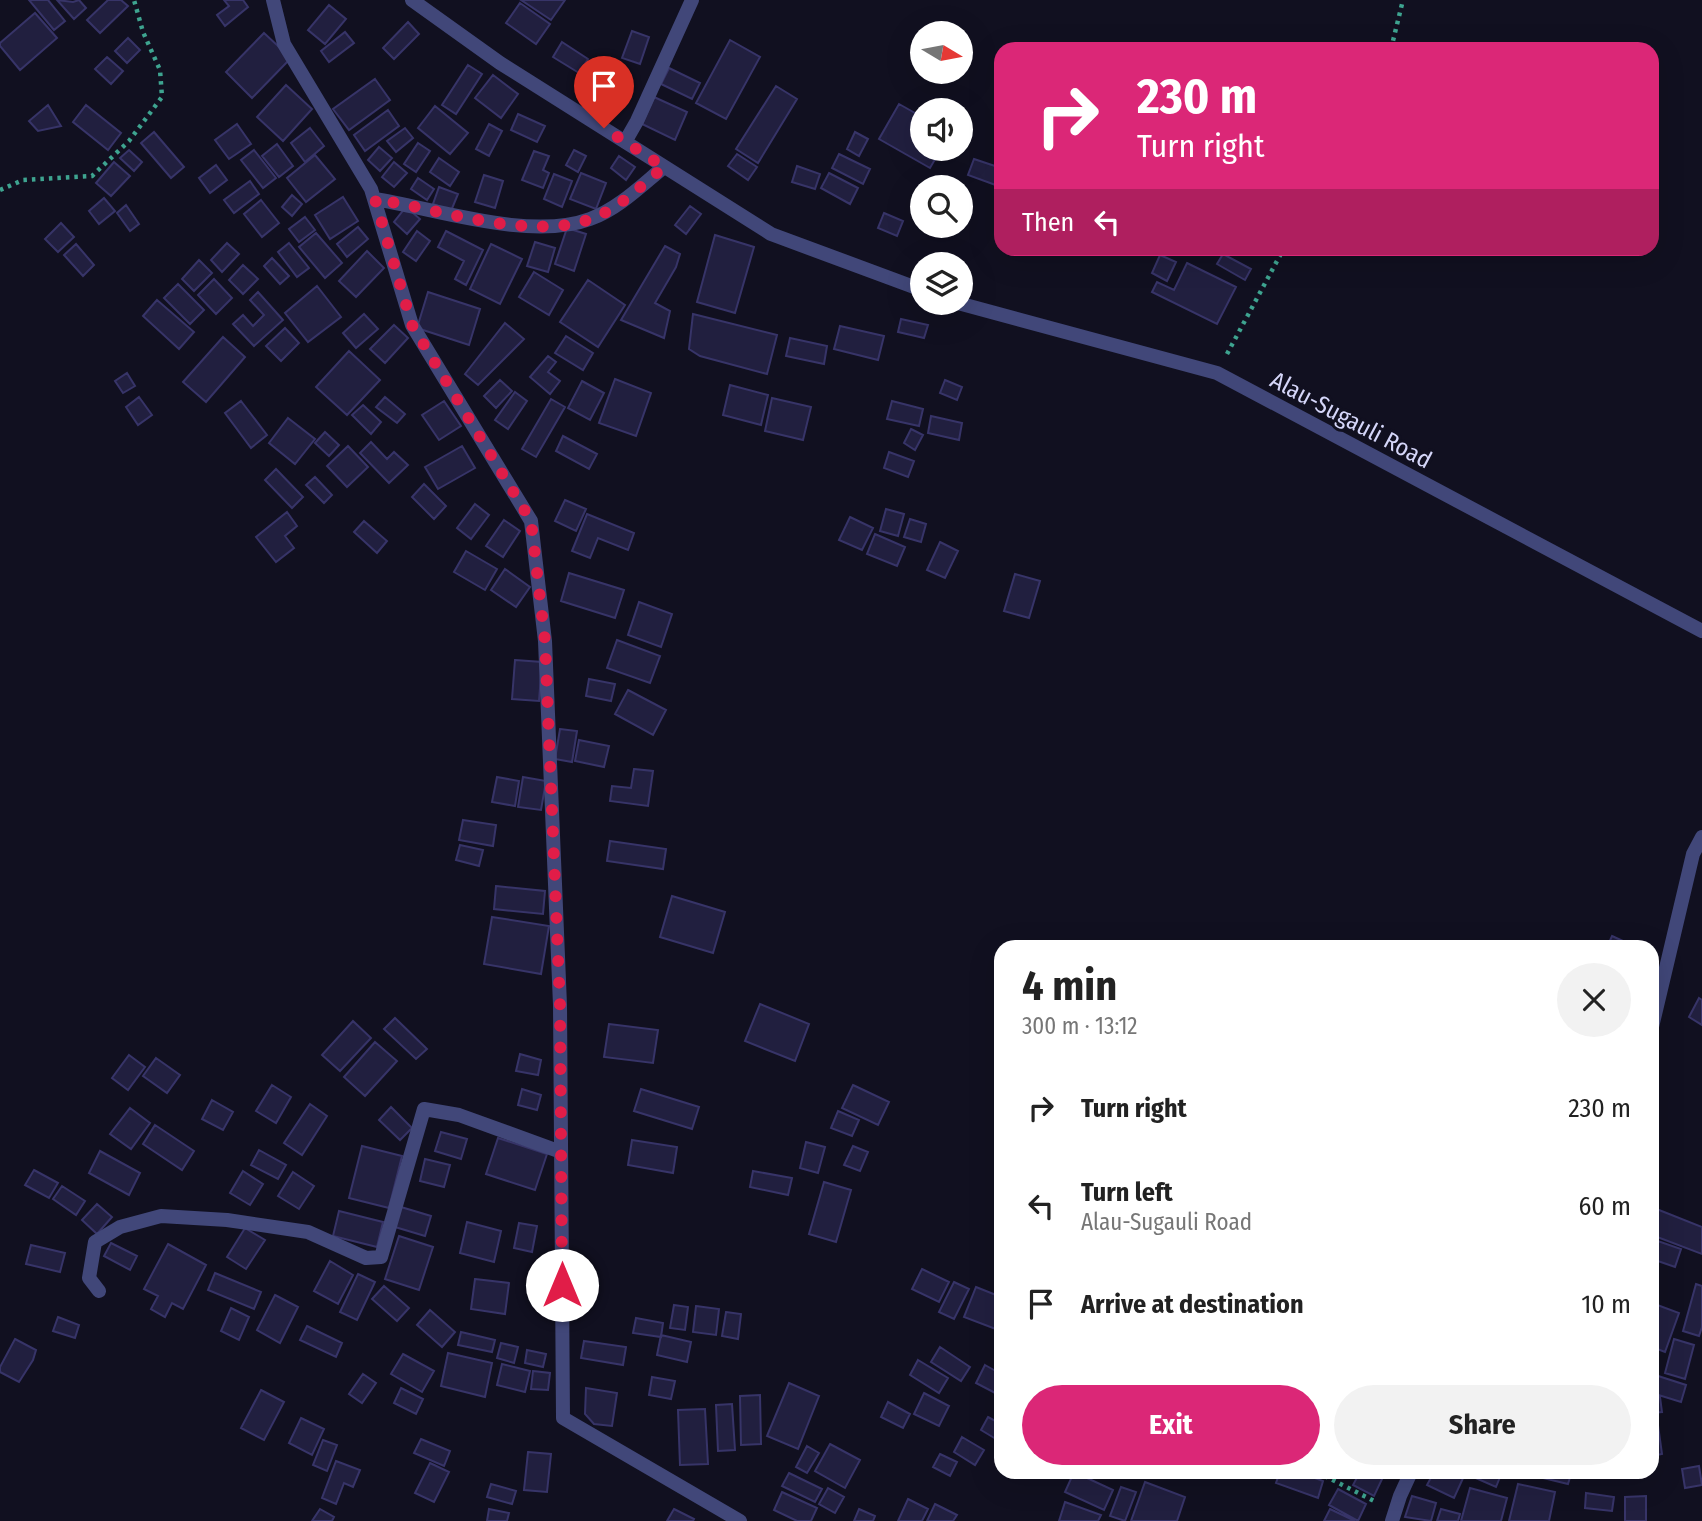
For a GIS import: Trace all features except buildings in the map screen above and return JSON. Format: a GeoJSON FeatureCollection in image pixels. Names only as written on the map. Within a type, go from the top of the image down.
{"type":"FeatureCollection","features":[{"type":"Feature","properties":{"kind":"street"},"geometry":{"type":"LineString","coordinates":[[273,0],[284,44],[371,189],[412,325],[531,521],[545,641],[560,1005],[564,1418],[740,1521]]}},
{"type":"Feature","properties":{"kind":"street"},"geometry":{"type":"LineString","coordinates":[[412,0],[500,62],[771,234],[910,286]]}},
{"type":"Feature","properties":{"kind":"street"},"geometry":{"type":"LineString","coordinates":[[625,142],[692,0]]}},
{"type":"Feature","properties":{"kind":"street"},"geometry":{"type":"LineString","coordinates":[[375,199],[518,226],[555,227],[590,219],[615,206],[664,167]]}},
{"type":"Feature","properties":{"kind":"street","name":"Alau-Sugauli Road"},"geometry":{"type":"LineString","coordinates":[[973,307],[1217,373],[1702,631]]}},
{"type":"Feature","properties":{"kind":"street"},"geometry":{"type":"LineString","coordinates":[[1659,997],[1693,854],[1702,837]]}},
{"type":"Feature","properties":{"kind":"street"},"geometry":{"type":"LineString","coordinates":[[99,1291],[89,1278],[95,1242],[120,1227],[162,1216],[227,1220],[308,1233],[366,1258],[381,1257],[424,1109],[459,1115],[561,1152]]}},
{"type":"Feature","properties":{"kind":"street"},"geometry":{"type":"LineString","coordinates":[[1393,1516],[1408,1479]]}},
{"type":"Feature","properties":{"kind":"path"},"geometry":{"type":"LineString","coordinates":[[0,190],[23,180],[92,176],[129,141],[162,97],[160,70],[142,32],[134,0]]}},
{"type":"Feature","properties":{"kind":"path"},"geometry":{"type":"LineString","coordinates":[[1393,42],[1403,0]]}},
{"type":"Feature","properties":{"kind":"path"},"geometry":{"type":"LineString","coordinates":[[1217,373],[1280,256]]}},
{"type":"Feature","properties":{"kind":"path"},"geometry":{"type":"LineString","coordinates":[[1329,1479],[1393,1516]]}},
{"type":"Feature","properties":{"kind":"route"},"geometry":{"type":"LineString","coordinates":[[562,1285],[560,1005],[545,641],[531,521],[412,325],[375,199],[518,226],[555,227],[590,219],[615,206],[664,167],[604,128]]}}]}
